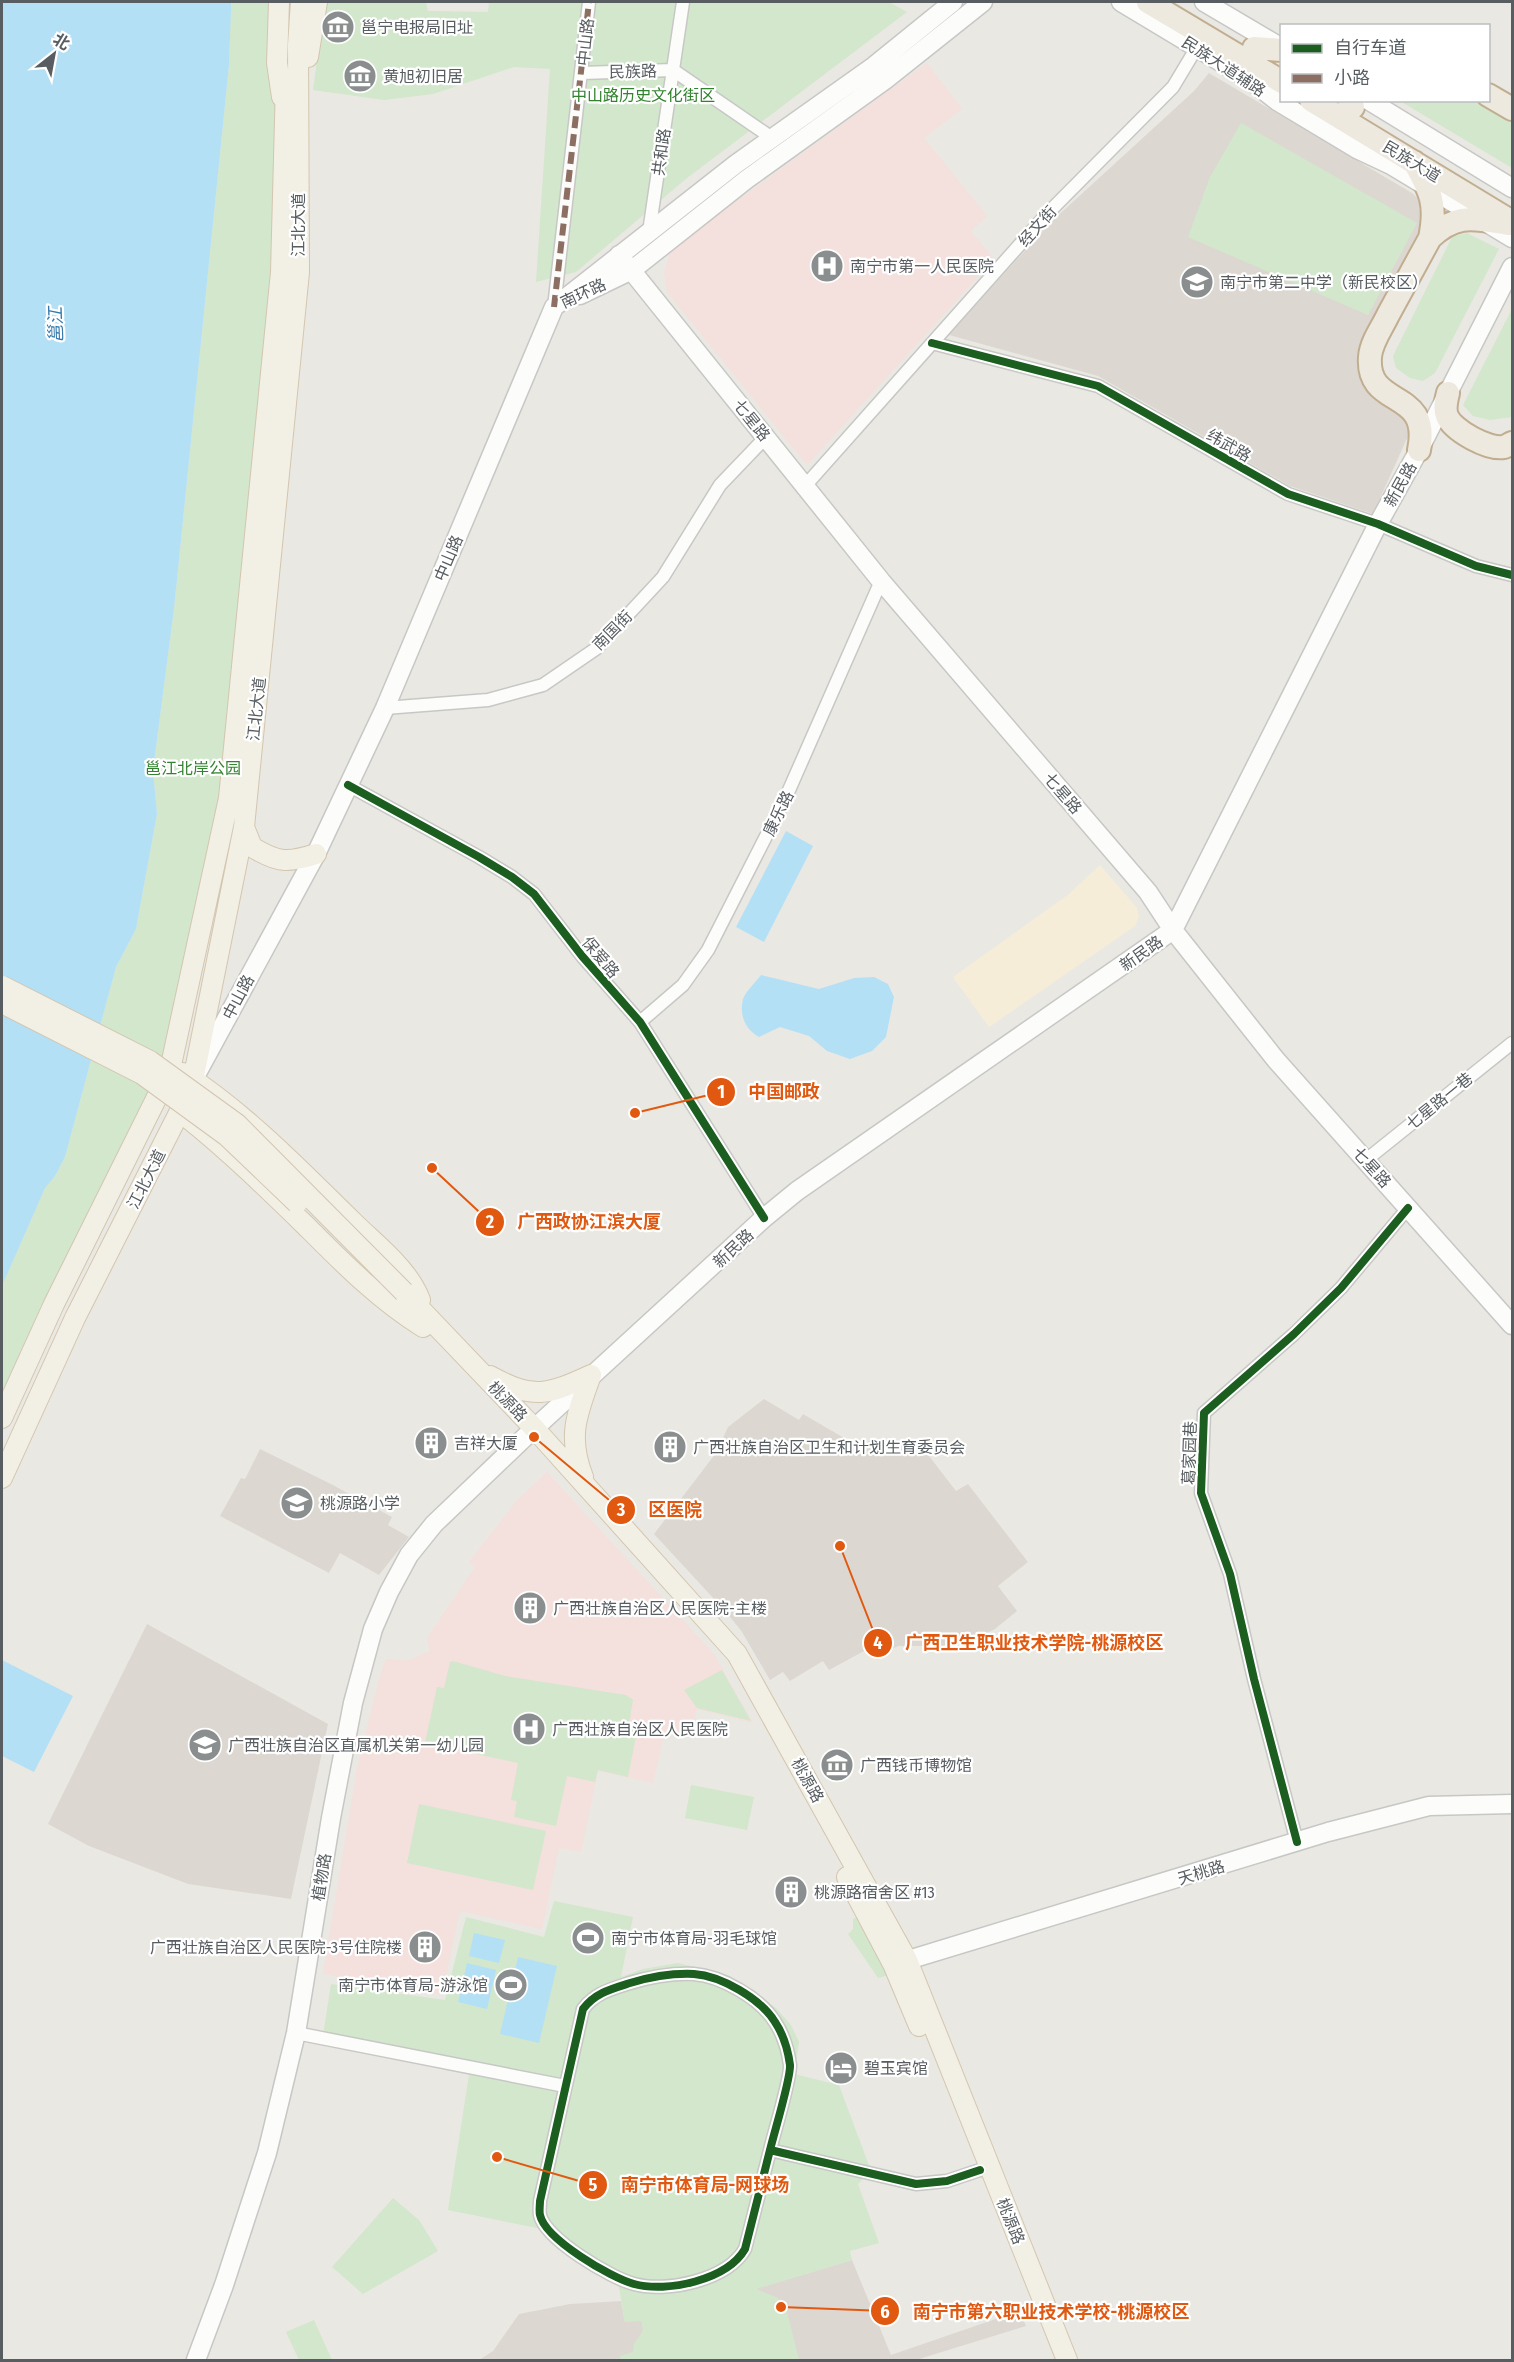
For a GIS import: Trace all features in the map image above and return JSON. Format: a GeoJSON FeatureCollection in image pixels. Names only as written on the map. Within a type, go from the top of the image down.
{"type":"FeatureCollection","features":[{"type":"Feature","properties":{"kind":"highway"},"geometry":{"type":"LineString","coordinates":[[1148,2],[1280,81]]}},
{"type":"Feature","properties":{"kind":"highway"},"geometry":{"type":"LineString","coordinates":[[1177,2],[1280,63]]}},
{"type":"Feature","properties":{"kind":"highway"},"geometry":{"type":"LineString","coordinates":[[1254,48],[1280,49]]}},
{"type":"Feature","properties":{"kind":"highway"},"geometry":{"type":"LineString","coordinates":[[1490,96],[1512,110]]}},
{"type":"Feature","properties":{"kind":"highway","name":"民族大道"},"geometry":{"type":"LineString","coordinates":[[1314,102],[1512,223]]}},
{"type":"Feature","properties":{"kind":"highway","name":"民族大道"},"geometry":{"type":"LineString","coordinates":[[1353,102],[1512,204]]}},
{"type":"Feature","properties":{"kind":"highway"},"geometry":{"type":"LineString","coordinates":[[1414,162],[1428,187],[1434,206],[1430,238],[1373,344],[1370,355],[1373,378],[1380,389],[1411,409],[1421,425],[1419,450]]}},
{"type":"Feature","properties":{"kind":"highway"},"geometry":{"type":"LineString","coordinates":[[1430,238],[1450,222],[1467,219],[1512,223]]}},
{"type":"Feature","properties":{"kind":"highway"},"geometry":{"type":"LineString","coordinates":[[1400,401],[1410,404],[1432,400],[1450,388]]}},
{"type":"Feature","properties":{"kind":"highway"},"geometry":{"type":"LineString","coordinates":[[1450,388],[1445,407],[1447,417],[1453,425],[1477,441],[1490,445],[1503,447],[1512,443]]}},
{"type":"Feature","properties":{"kind":"highway"},"geometry":{"type":"LineString","coordinates":[[1419,450],[1436,433],[1451,430],[1462,432]]}},
{"type":"Feature","properties":{"kind":"main road"},"geometry":{"type":"LineString","coordinates":[[279,2],[277,63],[291,111]]}},
{"type":"Feature","properties":{"kind":"main road","name":"江北大道"},"geometry":{"type":"LineString","coordinates":[[2,1418],[54,1304],[171,1065],[229,798],[281,272],[291,111],[293,45],[291,2]]}},
{"type":"Feature","properties":{"kind":"main road","name":"江北大道"},"geometry":{"type":"LineString","coordinates":[[293,45],[301,2]]}},
{"type":"Feature","properties":{"kind":"main road"},"geometry":{"type":"LineString","coordinates":[[291,111],[317,2]]}},
{"type":"Feature","properties":{"kind":"main road","name":"南环路"},"geometry":{"type":"LineString","coordinates":[[554,307],[772,138],[874,66],[953,2]]}},
{"type":"Feature","properties":{"kind":"main road","name":"南环路"},"geometry":{"type":"LineString","coordinates":[[554,307],[632,270],[747,179],[885,80],[983,2]]}},
{"type":"Feature","properties":{"kind":"main road","name":"民族大道辅路"},"geometry":{"type":"LineString","coordinates":[[1121,2],[1249,79],[1277,101],[1357,149],[1391,165],[1512,238]]}},
{"type":"Feature","properties":{"kind":"main road"},"geometry":{"type":"LineString","coordinates":[[1204,2],[1280,48]]}},
{"type":"Feature","properties":{"kind":"main road"},"geometry":{"type":"LineString","coordinates":[[1353,102],[1512,188]]}},
{"type":"Feature","properties":{"kind":"main road","name":"江北大道"},"geometry":{"type":"LineString","coordinates":[[2,1478],[75,1318],[180,1112],[193,1080],[244,827],[299,272],[291,111]]}},
{"type":"Feature","properties":{"kind":"main road","name":"七星路"},"geometry":{"type":"LineString","coordinates":[[620,255],[881,581],[1148,892],[1173,930],[1276,1060],[1512,1325]]}},
{"type":"Feature","properties":{"kind":"main road","name":"新民路"},"geometry":{"type":"LineString","coordinates":[[530,1432],[764,1218],[797,1191],[1173,930],[1378,524],[1419,450],[1511,270]]}},
{"type":"Feature","properties":{"kind":"main road","name":"中山路"},"geometry":{"type":"LineString","coordinates":[[193,1080],[316,854],[385,708],[554,307]]}},
{"type":"Feature","properties":{"kind":"main road"},"geometry":{"type":"LineString","coordinates":[[244,827],[252,847],[277,860],[294,861],[316,854]]}},
{"type":"Feature","properties":{"kind":"main road"},"geometry":{"type":"LineString","coordinates":[[2,986],[150,1061],[237,1124],[401,1296]]}},
{"type":"Feature","properties":{"kind":"main road"},"geometry":{"type":"LineString","coordinates":[[2,1002],[142,1074],[227,1136],[401,1296]]}},
{"type":"Feature","properties":{"kind":"main road"},"geometry":{"type":"LineString","coordinates":[[171,1065],[253,1125],[400,1269],[418,1293],[426,1323]]}},
{"type":"Feature","properties":{"kind":"main road"},"geometry":{"type":"LineString","coordinates":[[158,1095],[225,1148],[362,1281],[394,1308],[426,1323]]}},
{"type":"Feature","properties":{"kind":"main road","name":"桃源路"},"geometry":{"type":"LineString","coordinates":[[401,1296],[530,1432],[588,1487],[737,1654],[900,1962],[1067,2361]]}},
{"type":"Feature","properties":{"kind":"main road","name":"桃源路"},"geometry":{"type":"LineString","coordinates":[[426,1323],[475,1368],[730,1658],[900,1962],[980,2170],[1058,2361]]}},
{"type":"Feature","properties":{"kind":"main road"},"geometry":{"type":"LineString","coordinates":[[475,1368],[521,1390],[542,1394],[560,1389],[591,1375]]}},
{"type":"Feature","properties":{"kind":"main road"},"geometry":{"type":"LineString","coordinates":[[588,1487],[575,1456],[575,1435],[577,1414],[591,1375]]}},
{"type":"Feature","properties":{"kind":"main road","name":"植物路"},"geometry":{"type":"LineString","coordinates":[[196,2361],[224,2285],[267,2153],[296,2034],[331,1818],[353,1703],[373,1629],[409,1555],[434,1524],[530,1432]]}},
{"type":"Feature","properties":{"kind":"main road","name":"天桃路"},"geometry":{"type":"LineString","coordinates":[[900,1962],[1297,1842],[1429,1806],[1512,1804]]}},
{"type":"Feature","properties":{"kind":"street","name":"中山路"},"geometry":{"type":"LineString","coordinates":[[554,307],[589,2]]}},
{"type":"Feature","properties":{"kind":"street","name":"共和路"},"geometry":{"type":"LineString","coordinates":[[649,232],[683,2]]}},
{"type":"Feature","properties":{"kind":"street","name":"经文街"},"geometry":{"type":"LineString","coordinates":[[805,486],[1047,214],[1173,87],[1197,47]]}},
{"type":"Feature","properties":{"kind":"street","name":"民族路"},"geometry":{"type":"LineString","coordinates":[[582,73],[673,70],[772,138]]}},
{"type":"Feature","properties":{"kind":"street","name":"纬武路"},"geometry":{"type":"LineString","coordinates":[[932,343],[1098,386],[1288,494],[1378,524],[1476,566],[1512,575]]}},
{"type":"Feature","properties":{"kind":"street","name":"南国街"},"geometry":{"type":"LineString","coordinates":[[385,708],[488,700],[543,685],[597,648],[663,577],[720,485],[765,437]]}},
{"type":"Feature","properties":{"kind":"street","name":"康乐路"},"geometry":{"type":"LineString","coordinates":[[640,1022],[683,985],[708,950],[786,797],[881,581]]}},
{"type":"Feature","properties":{"kind":"street","name":"保爱路"},"geometry":{"type":"LineString","coordinates":[[348,785],[512,877],[534,894],[582,956],[640,1022],[764,1218]]}},
{"type":"Feature","properties":{"kind":"street","name":"七星路一巷"},"geometry":{"type":"LineString","coordinates":[[1366,1160],[1512,1043]]}},
{"type":"Feature","properties":{"kind":"street","name":"葛家园巷"},"geometry":{"type":"LineString","coordinates":[[1297,1842],[1254,1678],[1230,1574],[1201,1493],[1204,1413],[1294,1334],[1341,1288],[1408,1208]]}},
{"type":"Feature","properties":{"kind":"street"},"geometry":{"type":"LineString","coordinates":[[673,1974],[695,1974],[727,1983],[752,1999],[774,2020],[786,2046],[790,2068],[770,2150],[745,2249],[739,2259],[702,2279],[673,2287],[634,2284],[600,2270],[570,2248],[548,2229],[540,2215],[540,2201],[583,2009],[591,1999],[622,1985],[673,1974]]}},
{"type":"Feature","properties":{"kind":"street"},"geometry":{"type":"LineString","coordinates":[[296,2034],[565,2086]]}},
{"type":"Feature","properties":{"kind":"street"},"geometry":{"type":"LineString","coordinates":[[770,2150],[916,2184],[947,2181],[980,2170]]}},
{"type":"Feature","properties":{"kind":"shaded area","name":"南宁市第一人民医院"},"geometry":{"type":"Polygon","coordinates":[[[927,63],[962,109],[924,138],[987,216],[971,231],[994,259],[807,465],[667,292],[664,272],[672,248],[927,63]]]}},
{"type":"Feature","properties":{"kind":"shaded area","name":"南宁市第二中学（新民校区）"},"geometry":{"type":"Polygon","coordinates":[[[1209,73],[1412,193],[1421,201],[1425,229],[1366,342],[1394,406],[1409,423],[1409,434],[1373,514],[1290,486],[1098,376],[949,335],[1051,222],[1194,91],[1209,73]]]}},
{"type":"Feature","properties":{"kind":"shaded area"},"geometry":{"type":"Polygon","coordinates":[[[1100,865],[1137,908],[1139,917],[1135,926],[989,1027],[953,977],[1069,894],[1100,865]]]}},
{"type":"Feature","properties":{"kind":"shaded area"},"geometry":{"type":"Polygon","coordinates":[[[764,1399],[799,1420],[803,1414],[863,1449],[870,1439],[891,1450],[916,1439],[956,1491],[968,1484],[1028,1562],[998,1586],[1017,1611],[995,1629],[969,1642],[943,1646],[898,1646],[874,1658],[868,1649],[829,1670],[823,1661],[790,1681],[783,1672],[770,1680],[742,1632],[727,1613],[654,1534],[716,1453],[728,1427],[764,1399]]]}},
{"type":"Feature","properties":{"kind":"shaded area","name":"桃源路小学"},"geometry":{"type":"Polygon","coordinates":[[[260,1449],[392,1517],[388,1525],[409,1537],[379,1575],[340,1553],[329,1573],[220,1516],[241,1478],[245,1479],[260,1449]]]}},
{"type":"Feature","properties":{"kind":"shaded area","name":"广西壮族自治区人民医院"},"geometry":{"type":"Polygon","coordinates":[[[547,1472],[714,1654],[753,1723],[697,1709],[690,1738],[664,1734],[653,1783],[598,1771],[581,1852],[559,1848],[542,1929],[460,1911],[442,1994],[323,1974],[357,1768],[386,1659],[409,1660],[430,1651],[427,1638],[475,1567],[469,1562],[517,1500],[547,1472]]]}},
{"type":"Feature","properties":{"kind":"shaded area","name":"广西壮族自治区直属机关第一幼儿园"},"geometry":{"type":"Polygon","coordinates":[[[147,1624],[328,1724],[291,1899],[188,1884],[89,1846],[48,1824],[147,1624]]]}},
{"type":"Feature","properties":{"kind":"shaded area"},"geometry":{"type":"Polygon","coordinates":[[[852,2260],[891,2355],[1019,2311],[1026,2326],[916,2360],[479,2360],[493,2351],[519,2314],[570,2304],[621,2301],[625,2322],[725,2298],[852,2260]]]}},
{"type":"Feature","properties":{"kind":"green space","name":"邕江北岸公园"},"geometry":{"type":"Polygon","coordinates":[[[231,2],[291,2],[229,798],[171,1065],[2,1418],[2,1286],[45,1187],[55,1176],[65,1157],[116,967],[136,929],[157,814],[153,770],[174,609],[229,65],[231,2]]]}},
{"type":"Feature","properties":{"kind":"green space","name":"中山路历史文化街区"},"geometry":{"type":"Polygon","coordinates":[[[325,2],[426,2],[428,11],[488,12],[489,2],[889,2],[907,12],[687,178],[576,272],[536,282],[550,69],[514,67],[433,94],[384,100],[313,90],[325,2]]]}},
{"type":"Feature","properties":{"kind":"green space"},"geometry":{"type":"Polygon","coordinates":[[[1402,102],[1479,102],[1512,122],[1512,168],[1402,102]]]}},
{"type":"Feature","properties":{"kind":"green space"},"geometry":{"type":"Polygon","coordinates":[[[1241,123],[1417,223],[1368,315],[1188,237],[1210,177],[1241,123]]]}},
{"type":"Feature","properties":{"kind":"green space"},"geometry":{"type":"Polygon","coordinates":[[[1467,233],[1499,249],[1435,373],[1423,381],[1410,378],[1396,368],[1393,356],[1452,237],[1467,233]]]}},
{"type":"Feature","properties":{"kind":"green space"},"geometry":{"type":"Polygon","coordinates":[[[1512,309],[1512,417],[1490,420],[1473,416],[1463,405],[1512,309]]]}},
{"type":"Feature","properties":{"kind":"green space"},"geometry":{"type":"Polygon","coordinates":[[[450,1662],[505,1676],[626,1695],[633,1700],[629,1724],[638,1726],[628,1777],[598,1770],[595,1782],[567,1776],[556,1826],[514,1817],[517,1801],[511,1800],[518,1763],[425,1743],[437,1687],[444,1688],[450,1662]]]}},
{"type":"Feature","properties":{"kind":"green space"},"geometry":{"type":"Polygon","coordinates":[[[722,1670],[751,1721],[697,1708],[684,1690],[722,1670]]]}},
{"type":"Feature","properties":{"kind":"green space"},"geometry":{"type":"Polygon","coordinates":[[[691,1785],[754,1797],[747,1830],[685,1818],[691,1785]]]}},
{"type":"Feature","properties":{"kind":"green space"},"geometry":{"type":"Polygon","coordinates":[[[419,1804],[546,1831],[533,1890],[407,1863],[419,1804]]]}},
{"type":"Feature","properties":{"kind":"green space"},"geometry":{"type":"Polygon","coordinates":[[[554,1901],[633,1917],[621,1977],[643,1969],[678,1963],[728,1975],[776,2008],[791,2025],[799,2042],[794,2074],[839,2085],[871,2171],[858,2184],[879,2243],[850,2251],[852,2260],[756,2289],[776,2297],[785,2304],[799,2360],[621,2360],[620,2356],[633,2352],[634,2344],[643,2331],[641,2321],[625,2322],[618,2282],[557,2245],[537,2228],[448,2210],[469,2075],[322,2042],[331,1984],[445,2000],[466,1917],[544,1937],[554,1901]]]}},
{"type":"Feature","properties":{"kind":"green space"},"geometry":{"type":"Polygon","coordinates":[[[860,1915],[889,1975],[878,1978],[848,1934],[853,1929],[853,1919],[860,1915]]]}},
{"type":"Feature","properties":{"kind":"green space"},"geometry":{"type":"Polygon","coordinates":[[[393,2198],[419,2220],[438,2251],[363,2294],[332,2267],[393,2198]]]}},
{"type":"Feature","properties":{"kind":"green space"},"geometry":{"type":"Polygon","coordinates":[[[314,2320],[332,2360],[299,2360],[286,2332],[314,2320]]]}},
{"type":"Feature","properties":{"kind":"water","name":"邕江"},"geometry":{"type":"Polygon","coordinates":[[[2,2],[231,2],[231,10],[229,65],[174,609],[153,770],[157,814],[136,929],[116,967],[65,1157],[55,1176],[45,1188],[2,1286],[2,2]]]}},
{"type":"Feature","properties":{"kind":"water"},"geometry":{"type":"Polygon","coordinates":[[[786,831],[813,846],[764,942],[736,927],[786,831]]]}},
{"type":"Feature","properties":{"kind":"water"},"geometry":{"type":"Polygon","coordinates":[[[761,975],[819,989],[854,978],[874,977],[888,984],[894,997],[886,1037],[872,1051],[850,1059],[827,1051],[809,1036],[780,1027],[759,1037],[744,1021],[742,1005],[746,993],[761,975]]]}},
{"type":"Feature","properties":{"kind":"water"},"geometry":{"type":"Polygon","coordinates":[[[2,1660],[73,1696],[34,1772],[2,1756],[2,1660]]]}},
{"type":"Feature","properties":{"kind":"water"},"geometry":{"type":"Polygon","coordinates":[[[474,1933],[505,1940],[499,1963],[469,1956],[474,1933]]]}},
{"type":"Feature","properties":{"kind":"water"},"geometry":{"type":"Polygon","coordinates":[[[518,1957],[557,1966],[539,2043],[500,2034],[518,1957]]]}},
{"type":"Feature","properties":{"kind":"water"},"geometry":{"type":"Polygon","coordinates":[[[467,1963],[496,1970],[487,2009],[458,2002],[467,1963]]]}},
{"type":"Feature","properties":{"kind":"marked path"},"geometry":{"type":"LineString","coordinates":[[554,307],[589,2]]}},
{"type":"Feature","properties":{"kind":"cycle path"},"geometry":{"type":"LineString","coordinates":[[932,343],[1098,386],[1288,494],[1378,524],[1476,566],[1512,575]]}},
{"type":"Feature","properties":{"kind":"cycle path"},"geometry":{"type":"LineString","coordinates":[[348,785],[479,857],[512,877],[534,894],[582,956],[640,1022],[764,1218]]}},
{"type":"Feature","properties":{"kind":"cycle path"},"geometry":{"type":"LineString","coordinates":[[1297,1842],[1254,1679],[1230,1574],[1201,1493],[1204,1413],[1294,1334],[1341,1288],[1408,1208]]}},
{"type":"Feature","properties":{"kind":"cycle path"},"geometry":{"type":"LineString","coordinates":[[770,2150],[745,2249],[725,2269],[695,2281],[663,2287],[634,2284],[624,2280],[595,2266],[566,2246],[545,2225],[540,2215],[540,2201],[583,2009],[598,1995],[610,1990],[653,1977],[669,1975],[694,1974],[728,1984],[760,2005],[778,2027],[786,2048],[790,2072],[770,2150],[916,2184],[947,2181],[980,2170]]}},
{"type":"Feature","properties":{"kind":"place","name":"邕宁电报局旧址"},"geometry":{"type":"Point","coordinates":[338,27]}},
{"type":"Feature","properties":{"kind":"place","name":"黄旭初旧居"},"geometry":{"type":"Point","coordinates":[360,76]}},
{"type":"Feature","properties":{"kind":"place","name":"南宁市第一人民医院"},"geometry":{"type":"Point","coordinates":[827,266]}},
{"type":"Feature","properties":{"kind":"place","name":"南宁市第二中学（新民校区）"},"geometry":{"type":"Point","coordinates":[1197,282]}},
{"type":"Feature","properties":{"kind":"place","name":"中国邮政"},"geometry":{"type":"Point","coordinates":[635,1113]}},
{"type":"Feature","properties":{"kind":"place","name":"广西政协江滨大厦"},"geometry":{"type":"Point","coordinates":[432,1168]}},
{"type":"Feature","properties":{"kind":"place","name":"区医院"},"geometry":{"type":"Point","coordinates":[534,1437]}},
{"type":"Feature","properties":{"kind":"place","name":"吉祥大厦"},"geometry":{"type":"Point","coordinates":[431,1443]}},
{"type":"Feature","properties":{"kind":"place","name":"广西壮族自治区卫生和计划生育委员会"},"geometry":{"type":"Point","coordinates":[670,1447]}},
{"type":"Feature","properties":{"kind":"place","name":"桃源路小学"},"geometry":{"type":"Point","coordinates":[297,1503]}},
{"type":"Feature","properties":{"kind":"place","name":"广西卫生职业技术学院-桃源校区"},"geometry":{"type":"Point","coordinates":[840,1546]}},
{"type":"Feature","properties":{"kind":"place","name":"广西壮族自治区人民医院-主楼"},"geometry":{"type":"Point","coordinates":[530,1608]}},
{"type":"Feature","properties":{"kind":"place","name":"广西壮族自治区人民医院"},"geometry":{"type":"Point","coordinates":[529,1729]}},
{"type":"Feature","properties":{"kind":"place","name":"广西壮族自治区直属机关第一幼儿园"},"geometry":{"type":"Point","coordinates":[205,1745]}},
{"type":"Feature","properties":{"kind":"place","name":"广西钱币博物馆"},"geometry":{"type":"Point","coordinates":[837,1765]}},
{"type":"Feature","properties":{"kind":"place","name":"桃源路宿舍区 #13"},"geometry":{"type":"Point","coordinates":[791,1892]}},
{"type":"Feature","properties":{"kind":"place","name":"南宁市体育局-羽毛球馆"},"geometry":{"type":"Point","coordinates":[588,1938]}},
{"type":"Feature","properties":{"kind":"place","name":"广西壮族自治区人民医院-3号住院楼"},"geometry":{"type":"Point","coordinates":[425,1947]}},
{"type":"Feature","properties":{"kind":"place","name":"南宁市体育局-游泳馆"},"geometry":{"type":"Point","coordinates":[511,1985]}},
{"type":"Feature","properties":{"kind":"place","name":"碧玉宾馆"},"geometry":{"type":"Point","coordinates":[841,2068]}},
{"type":"Feature","properties":{"kind":"place","name":"南宁市体育局-网球场"},"geometry":{"type":"Point","coordinates":[497,2157]}},
{"type":"Feature","properties":{"kind":"place","name":"南宁市第六职业技术学校-桃源校区"},"geometry":{"type":"Point","coordinates":[781,2307]}}]}
